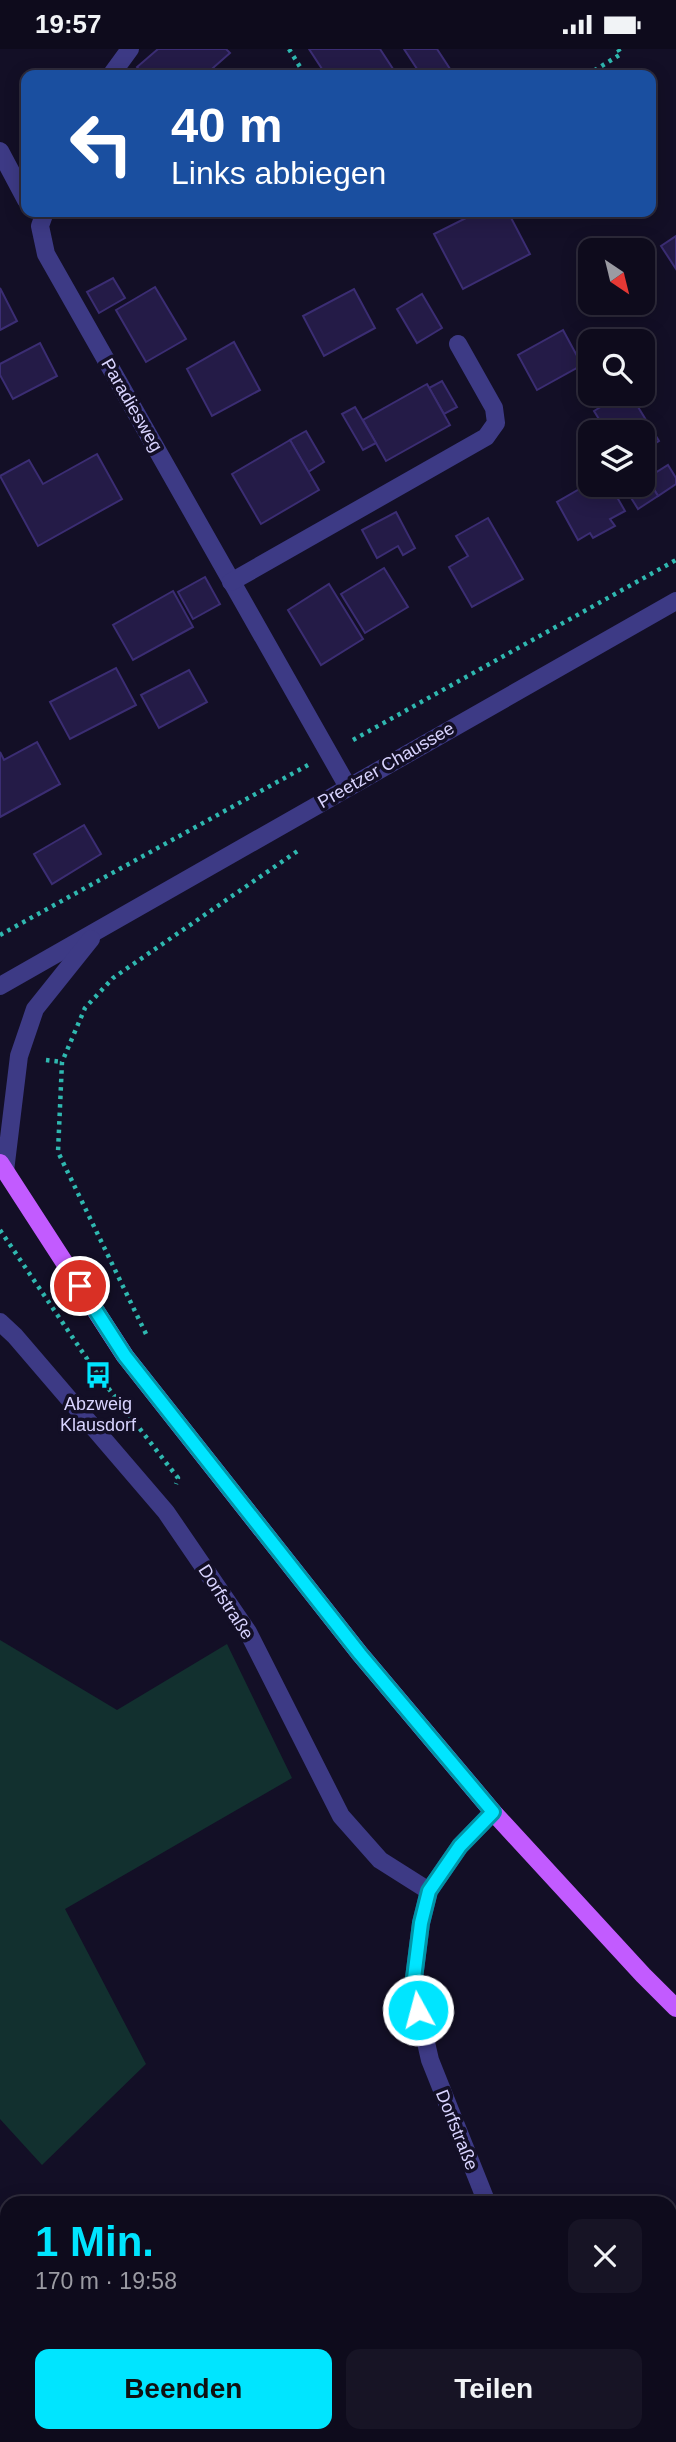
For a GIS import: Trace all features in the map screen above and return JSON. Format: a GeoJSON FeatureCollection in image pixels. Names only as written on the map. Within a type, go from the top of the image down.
{"type":"FeatureCollection","features":[{"type":"Feature","properties":{"kind":"main road"},"geometry":{"type":"LineString","coordinates":[[2,1167],[125,1356],[360,1654],[493,1812],[676,2008]]}},
{"type":"Feature","properties":{"kind":"street"},"geometry":{"type":"LineString","coordinates":[[115,70],[130,49]]}},
{"type":"Feature","properties":{"kind":"street"},"geometry":{"type":"LineString","coordinates":[[0,151],[21,191]]}},
{"type":"Feature","properties":{"kind":"street","name":"Paradiesweg"},"geometry":{"type":"LineString","coordinates":[[39,217],[46,254],[348,787]]}},
{"type":"Feature","properties":{"kind":"street"},"geometry":{"type":"LineString","coordinates":[[231,582],[486,437],[496,423],[494,408],[458,344]]}},
{"type":"Feature","properties":{"kind":"street","name":"Preetzer Chaussee"},"geometry":{"type":"LineString","coordinates":[[0,986],[676,601]]}},
{"type":"Feature","properties":{"kind":"street","name":"Preetzer Chaussee"},"geometry":{"type":"LineString","coordinates":[[2,1167],[19,1056],[35,1009],[97,931]]}},
{"type":"Feature","properties":{"kind":"street","name":"Dorfstraße"},"geometry":{"type":"LineString","coordinates":[[0,1322],[166,1512],[248,1632],[341,1816],[380,1860],[429,1891]]}},
{"type":"Feature","properties":{"kind":"street","name":"Dorfstraße"},"geometry":{"type":"LineString","coordinates":[[484,2196],[430,2060],[413,1986],[421,1923],[429,1891],[460,1846],[493,1812]]}},
{"type":"Feature","properties":{"kind":"path"},"geometry":{"type":"LineString","coordinates":[[289,49],[302,70]]}},
{"type":"Feature","properties":{"kind":"path"},"geometry":{"type":"LineString","coordinates":[[595,70],[621,54],[618,49]]}},
{"type":"Feature","properties":{"kind":"path"},"geometry":{"type":"LineString","coordinates":[[0,935],[676,560]]}},
{"type":"Feature","properties":{"kind":"path"},"geometry":{"type":"LineString","coordinates":[[98,1375],[148,1339],[58,1152],[62,1062],[85,1008],[113,978],[304,846]]}},
{"type":"Feature","properties":{"kind":"path"},"geometry":{"type":"LineString","coordinates":[[0,1230],[98,1375],[178,1478]]}},
{"type":"Feature","properties":{"kind":"green space"},"geometry":{"type":"Polygon","coordinates":[[[0,1640],[117,1710],[227,1644],[292,1778],[65,1909],[146,2064],[42,2165],[0,2119],[0,1640]]]}},
{"type":"Feature","properties":{"kind":"building"},"geometry":{"type":"Polygon","coordinates":[[[158,49],[226,49],[230,53],[211,70],[140,70],[137,67],[158,49]]]}},
{"type":"Feature","properties":{"kind":"building"},"geometry":{"type":"Polygon","coordinates":[[[309,49],[380,49],[394,70],[323,70],[309,49]]]}},
{"type":"Feature","properties":{"kind":"building"},"geometry":{"type":"Polygon","coordinates":[[[404,49],[437,49],[451,70],[418,70],[404,49]]]}},
{"type":"Feature","properties":{"kind":"building"},"geometry":{"type":"Polygon","coordinates":[[[468,217],[511,217],[530,254],[463,289],[434,234],[468,217]]]}},
{"type":"Feature","properties":{"kind":"building"},"geometry":{"type":"Polygon","coordinates":[[[676,236],[676,269],[661,246],[676,236]]]}},
{"type":"Feature","properties":{"kind":"building"},"geometry":{"type":"Polygon","coordinates":[[[113,278],[125,298],[99,313],[87,292],[113,278]]]}},
{"type":"Feature","properties":{"kind":"building"},"geometry":{"type":"Polygon","coordinates":[[[155,287],[186,339],[146,362],[116,310],[155,287]]]}},
{"type":"Feature","properties":{"kind":"building"},"geometry":{"type":"Polygon","coordinates":[[[0,288],[17,321],[0,330],[0,288]]]}},
{"type":"Feature","properties":{"kind":"building"},"geometry":{"type":"Polygon","coordinates":[[[354,289],[375,328],[324,356],[303,316],[354,289]]]}},
{"type":"Feature","properties":{"kind":"building"},"geometry":{"type":"Polygon","coordinates":[[[422,294],[442,328],[417,343],[397,309],[422,294]]]}},
{"type":"Feature","properties":{"kind":"building"},"geometry":{"type":"Polygon","coordinates":[[[563,330],[578,358],[578,367],[537,390],[518,355],[563,330]]]}},
{"type":"Feature","properties":{"kind":"building"},"geometry":{"type":"Polygon","coordinates":[[[234,342],[260,390],[212,416],[187,369],[234,342]]]}},
{"type":"Feature","properties":{"kind":"building"},"geometry":{"type":"Polygon","coordinates":[[[40,343],[57,376],[13,399],[0,375],[0,364],[40,343]]]}},
{"type":"Feature","properties":{"kind":"building"},"geometry":{"type":"Polygon","coordinates":[[[442,381],[457,407],[444,414],[429,388],[442,381]]]}},
{"type":"Feature","properties":{"kind":"building"},"geometry":{"type":"Polygon","coordinates":[[[427,384],[450,425],[386,461],[363,420],[427,384]]]}},
{"type":"Feature","properties":{"kind":"building"},"geometry":{"type":"Polygon","coordinates":[[[602,406],[637,406],[646,420],[600,420],[594,411],[602,406]]]}},
{"type":"Feature","properties":{"kind":"building"},"geometry":{"type":"Polygon","coordinates":[[[355,407],[376,443],[363,450],[342,414],[355,407]]]}},
{"type":"Feature","properties":{"kind":"building"},"geometry":{"type":"Polygon","coordinates":[[[306,431],[324,462],[308,472],[290,440],[306,431]]]}},
{"type":"Feature","properties":{"kind":"building"},"geometry":{"type":"Polygon","coordinates":[[[290,440],[319,490],[261,524],[232,474],[290,440]]]}},
{"type":"Feature","properties":{"kind":"building"},"geometry":{"type":"Polygon","coordinates":[[[97,454],[122,499],[38,546],[0,476],[29,460],[43,484],[97,454]]]}},
{"type":"Feature","properties":{"kind":"building"},"geometry":{"type":"Polygon","coordinates":[[[668,465],[676,478],[676,484],[658,496],[655,491],[655,473],[668,465]]]}},
{"type":"Feature","properties":{"kind":"building"},"geometry":{"type":"Polygon","coordinates":[[[578,490],[578,497],[617,497],[625,511],[610,519],[615,526],[593,538],[590,533],[578,540],[557,502],[578,490]]]}},
{"type":"Feature","properties":{"kind":"building"},"geometry":{"type":"Polygon","coordinates":[[[655,491],[658,496],[638,509],[630,497],[655,497],[655,491]]]}},
{"type":"Feature","properties":{"kind":"building"},"geometry":{"type":"Polygon","coordinates":[[[396,512],[415,548],[403,555],[398,546],[377,558],[362,530],[396,512]]]}},
{"type":"Feature","properties":{"kind":"building"},"geometry":{"type":"Polygon","coordinates":[[[488,518],[523,579],[472,607],[449,567],[468,556],[456,536],[488,518]]]}},
{"type":"Feature","properties":{"kind":"building"},"geometry":{"type":"Polygon","coordinates":[[[384,568],[408,607],[365,633],[341,594],[384,568]]]}},
{"type":"Feature","properties":{"kind":"building"},"geometry":{"type":"Polygon","coordinates":[[[205,577],[220,604],[193,619],[178,592],[205,577]]]}},
{"type":"Feature","properties":{"kind":"building"},"geometry":{"type":"Polygon","coordinates":[[[329,584],[363,639],[321,665],[288,610],[329,584]]]}},
{"type":"Feature","properties":{"kind":"building"},"geometry":{"type":"Polygon","coordinates":[[[173,591],[193,627],[133,660],[113,625],[173,591]]]}},
{"type":"Feature","properties":{"kind":"building"},"geometry":{"type":"Polygon","coordinates":[[[116,668],[136,705],[70,739],[50,702],[116,668]]]}},
{"type":"Feature","properties":{"kind":"building"},"geometry":{"type":"Polygon","coordinates":[[[189,670],[207,702],[159,728],[141,695],[189,670]]]}},
{"type":"Feature","properties":{"kind":"building"},"geometry":{"type":"Polygon","coordinates":[[[37,742],[60,784],[0,817],[0,752],[4,760],[37,742]]]}},
{"type":"Feature","properties":{"kind":"building"},"geometry":{"type":"Polygon","coordinates":[[[84,825],[101,854],[52,884],[34,854],[84,825]]]}},
{"type":"Feature","properties":{"kind":"place","name":"Abzweig Klausdorf"},"geometry":{"type":"Point","coordinates":[98,1375]}},
{"type":"Feature","properties":{"kind":"route"},"geometry":{"type":"LineString","coordinates":[[80,1286],[125,1356],[360,1654],[493,1812],[460,1846],[429,1891],[421,1923],[413,1986],[418,2010]]}}]}
